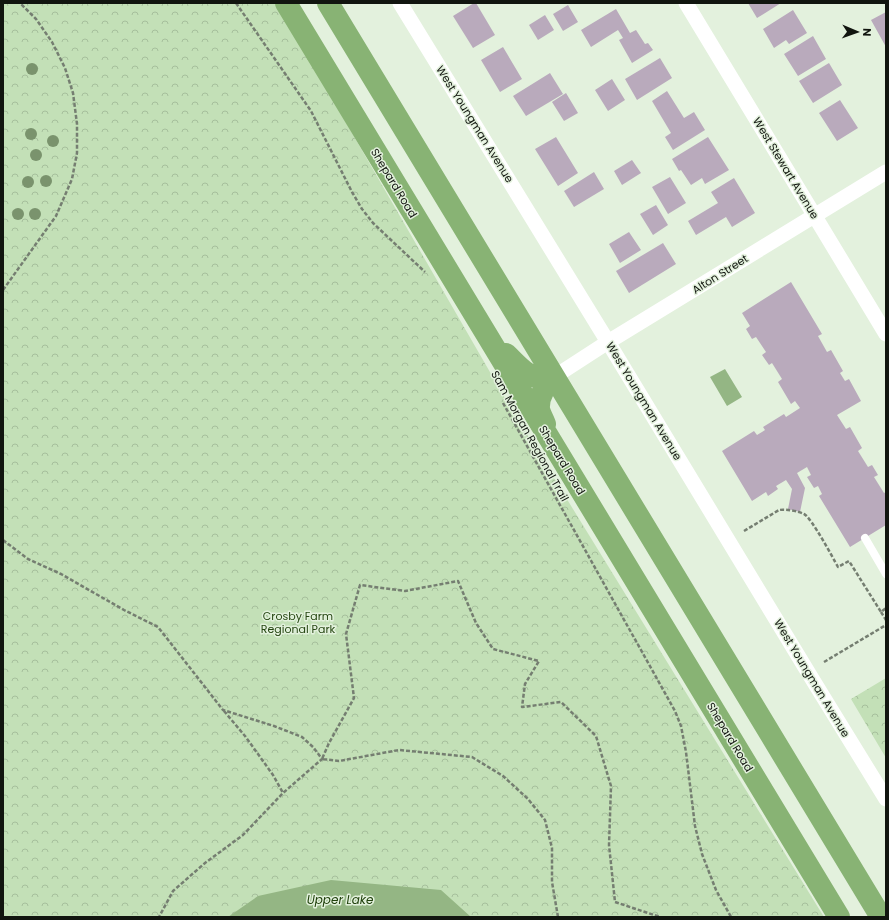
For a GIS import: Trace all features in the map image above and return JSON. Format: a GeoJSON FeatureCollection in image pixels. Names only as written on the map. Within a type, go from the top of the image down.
{"type":"FeatureCollection","features":[{"type":"Feature","properties":{"kind":"highway","name":"Shepard Road"},"geometry":{"type":"LineString","coordinates":[[286,3],[839,917]]}},
{"type":"Feature","properties":{"kind":"highway"},"geometry":{"type":"LineString","coordinates":[[328,3],[882,917]]}},
{"type":"Feature","properties":{"kind":"highway"},"geometry":{"type":"LineString","coordinates":[[476,317],[499,347],[521,369],[538,378],[543,379],[554,377]]}},
{"type":"Feature","properties":{"kind":"highway"},"geometry":{"type":"LineString","coordinates":[[554,377],[542,393],[539,409],[547,428],[591,507]]}},
{"type":"Feature","properties":{"kind":"street","name":"West Youngman Avenue"},"geometry":{"type":"LineString","coordinates":[[400,3],[886,800]]}},
{"type":"Feature","properties":{"kind":"street","name":"West Stewart Avenue"},"geometry":{"type":"LineString","coordinates":[[686,3],[886,334]]}},
{"type":"Feature","properties":{"kind":"street","name":"Alton Street"},"geometry":{"type":"LineString","coordinates":[[554,377],[608,342],[886,172]]}},
{"type":"Feature","properties":{"kind":"lane"},"geometry":{"type":"LineString","coordinates":[[865,538],[886,574]]}},
{"type":"Feature","properties":{"kind":"path"},"geometry":{"type":"LineString","coordinates":[[3,290],[56,216],[72,179],[77,153],[77,124],[72,93],[65,68],[52,42],[36,19],[20,3]]}},
{"type":"Feature","properties":{"kind":"path"},"geometry":{"type":"LineString","coordinates":[[236,3],[311,111],[362,209],[373,223],[427,274]]}},
{"type":"Feature","properties":{"kind":"path","name":"Sam Morgan Regional Trail"},"geometry":{"type":"LineString","coordinates":[[502,402],[675,711],[681,726],[686,752],[695,826],[702,854],[716,890],[732,917]]}},
{"type":"Feature","properties":{"kind":"path"},"geometry":{"type":"LineString","coordinates":[[744,531],[779,510],[785,509],[805,514],[813,524],[838,567],[849,561],[886,620]]}},
{"type":"Feature","properties":{"kind":"path"},"geometry":{"type":"LineString","coordinates":[[3,540],[28,559],[61,574],[124,610],[158,627],[245,736],[273,775],[283,793]]}},
{"type":"Feature","properties":{"kind":"path"},"geometry":{"type":"LineString","coordinates":[[159,917],[173,891],[205,863],[243,835],[283,793],[322,759],[329,743],[354,698],[346,634],[360,585],[404,591],[458,581],[476,623],[493,649],[540,660],[525,684],[522,707],[561,702],[596,736],[611,786],[608,845],[615,902],[660,917]]}},
{"type":"Feature","properties":{"kind":"path"},"geometry":{"type":"LineString","coordinates":[[881,612],[886,608]]}},
{"type":"Feature","properties":{"kind":"path"},"geometry":{"type":"LineString","coordinates":[[824,662],[886,625]]}},
{"type":"Feature","properties":{"kind":"path"},"geometry":{"type":"LineString","coordinates":[[223,710],[274,726],[302,737],[313,747],[322,759],[339,761],[399,750],[472,757],[503,776],[528,799],[545,820],[552,848],[552,882],[558,917]]}},
{"type":"Feature","properties":{"kind":"green space","name":"Crosby Farm Regional Park"},"geometry":{"type":"Polygon","coordinates":[[[3,3],[277,3],[509,405],[824,917],[3,917],[3,3]]]}},
{"type":"Feature","properties":{"kind":"green space"},"geometry":{"type":"Polygon","coordinates":[[[886,678],[886,758],[851,699],[886,678]]]}},
{"type":"Feature","properties":{"kind":"water"},"geometry":{"type":"Polygon","coordinates":[[[725,369],[742,397],[727,406],[710,377],[725,369]]]}},
{"type":"Feature","properties":{"kind":"water","name":"Upper Lake"},"geometry":{"type":"Polygon","coordinates":[[[331,880],[441,890],[471,917],[228,917],[258,896],[331,880]]]}},
{"type":"Feature","properties":{"kind":"building"},"geometry":{"type":"Polygon","coordinates":[[[476,3],[495,35],[473,48],[453,16],[476,3]]]}},
{"type":"Feature","properties":{"kind":"building"},"geometry":{"type":"Polygon","coordinates":[[[748,3],[781,3],[757,18],[748,3]]]}},
{"type":"Feature","properties":{"kind":"building"},"geometry":{"type":"Polygon","coordinates":[[[568,5],[578,22],[563,31],[553,14],[568,5]]]}},
{"type":"Feature","properties":{"kind":"building"},"geometry":{"type":"Polygon","coordinates":[[[616,9],[630,33],[636,30],[645,44],[648,43],[653,50],[632,63],[619,40],[623,38],[618,30],[591,47],[581,30],[616,9]]]}},
{"type":"Feature","properties":{"kind":"building"},"geometry":{"type":"Polygon","coordinates":[[[793,10],[807,33],[789,44],[786,40],[774,48],[763,29],[793,10]]]}},
{"type":"Feature","properties":{"kind":"building"},"geometry":{"type":"Polygon","coordinates":[[[886,12],[886,47],[871,20],[886,12]]]}},
{"type":"Feature","properties":{"kind":"building"},"geometry":{"type":"Polygon","coordinates":[[[545,15],[554,30],[538,40],[529,25],[545,15]]]}},
{"type":"Feature","properties":{"kind":"building"},"geometry":{"type":"Polygon","coordinates":[[[813,36],[826,59],[798,76],[784,54],[813,36]]]}},
{"type":"Feature","properties":{"kind":"building"},"geometry":{"type":"Polygon","coordinates":[[[503,47],[522,79],[500,92],[481,60],[503,47]]]}},
{"type":"Feature","properties":{"kind":"building"},"geometry":{"type":"Polygon","coordinates":[[[660,58],[672,78],[637,100],[625,79],[660,58]]]}},
{"type":"Feature","properties":{"kind":"building"},"geometry":{"type":"Polygon","coordinates":[[[829,63],[842,85],[813,103],[799,81],[829,63]]]}},
{"type":"Feature","properties":{"kind":"building"},"geometry":{"type":"Polygon","coordinates":[[[550,73],[563,94],[526,116],[513,96],[550,73]]]}},
{"type":"Feature","properties":{"kind":"building"},"geometry":{"type":"Polygon","coordinates":[[[612,79],[625,100],[608,111],[595,90],[612,79]]]}},
{"type":"Feature","properties":{"kind":"building"},"geometry":{"type":"Polygon","coordinates":[[[667,91],[684,118],[694,112],[705,130],[673,150],[665,137],[671,133],[652,101],[667,91]]]}},
{"type":"Feature","properties":{"kind":"building"},"geometry":{"type":"Polygon","coordinates":[[[566,93],[578,113],[564,121],[552,102],[566,93]]]}},
{"type":"Feature","properties":{"kind":"building"},"geometry":{"type":"Polygon","coordinates":[[[840,100],[858,128],[837,141],[819,113],[840,100]]]}},
{"type":"Feature","properties":{"kind":"building"},"geometry":{"type":"Polygon","coordinates":[[[556,137],[578,173],[558,186],[535,149],[556,137]]]}},
{"type":"Feature","properties":{"kind":"building"},"geometry":{"type":"Polygon","coordinates":[[[708,137],[729,170],[705,184],[702,178],[691,185],[681,170],[679,171],[672,159],[708,137]]]}},
{"type":"Feature","properties":{"kind":"building"},"geometry":{"type":"Polygon","coordinates":[[[632,160],[641,173],[622,185],[614,171],[632,160]]]}},
{"type":"Feature","properties":{"kind":"building"},"geometry":{"type":"Polygon","coordinates":[[[594,172],[604,189],[574,207],[564,191],[594,172]]]}},
{"type":"Feature","properties":{"kind":"building"},"geometry":{"type":"Polygon","coordinates":[[[670,177],[686,203],[668,214],[652,187],[670,177]]]}},
{"type":"Feature","properties":{"kind":"building"},"geometry":{"type":"Polygon","coordinates":[[[734,178],[755,213],[732,227],[726,217],[696,235],[688,221],[718,203],[711,192],[734,178]]]}},
{"type":"Feature","properties":{"kind":"building"},"geometry":{"type":"Polygon","coordinates":[[[656,205],[668,225],[653,235],[640,214],[656,205]]]}},
{"type":"Feature","properties":{"kind":"building"},"geometry":{"type":"Polygon","coordinates":[[[629,232],[641,250],[620,263],[609,244],[629,232]]]}},
{"type":"Feature","properties":{"kind":"building"},"geometry":{"type":"Polygon","coordinates":[[[663,243],[676,264],[629,293],[616,271],[663,243]]]}},
{"type":"Feature","properties":{"kind":"building"},"geometry":{"type":"Polygon","coordinates":[[[791,282],[822,334],[818,336],[827,352],[831,350],[843,371],[840,373],[845,381],[849,379],[861,401],[837,415],[846,429],[850,427],[862,448],[858,451],[868,467],[872,465],[878,475],[874,477],[884,493],[886,492],[886,525],[850,547],[819,496],[822,494],[818,486],[814,488],[807,477],[811,475],[807,467],[797,473],[805,488],[800,512],[788,509],[792,489],[786,480],[776,486],[778,489],[768,496],[766,492],[752,501],[722,451],[754,431],[757,435],[765,430],[763,427],[784,414],[786,417],[800,408],[795,401],[791,404],[778,382],[782,379],[772,363],[769,365],[762,355],[766,352],[756,337],[752,339],[746,329],[750,326],[742,313],[791,282]]]}}]}
